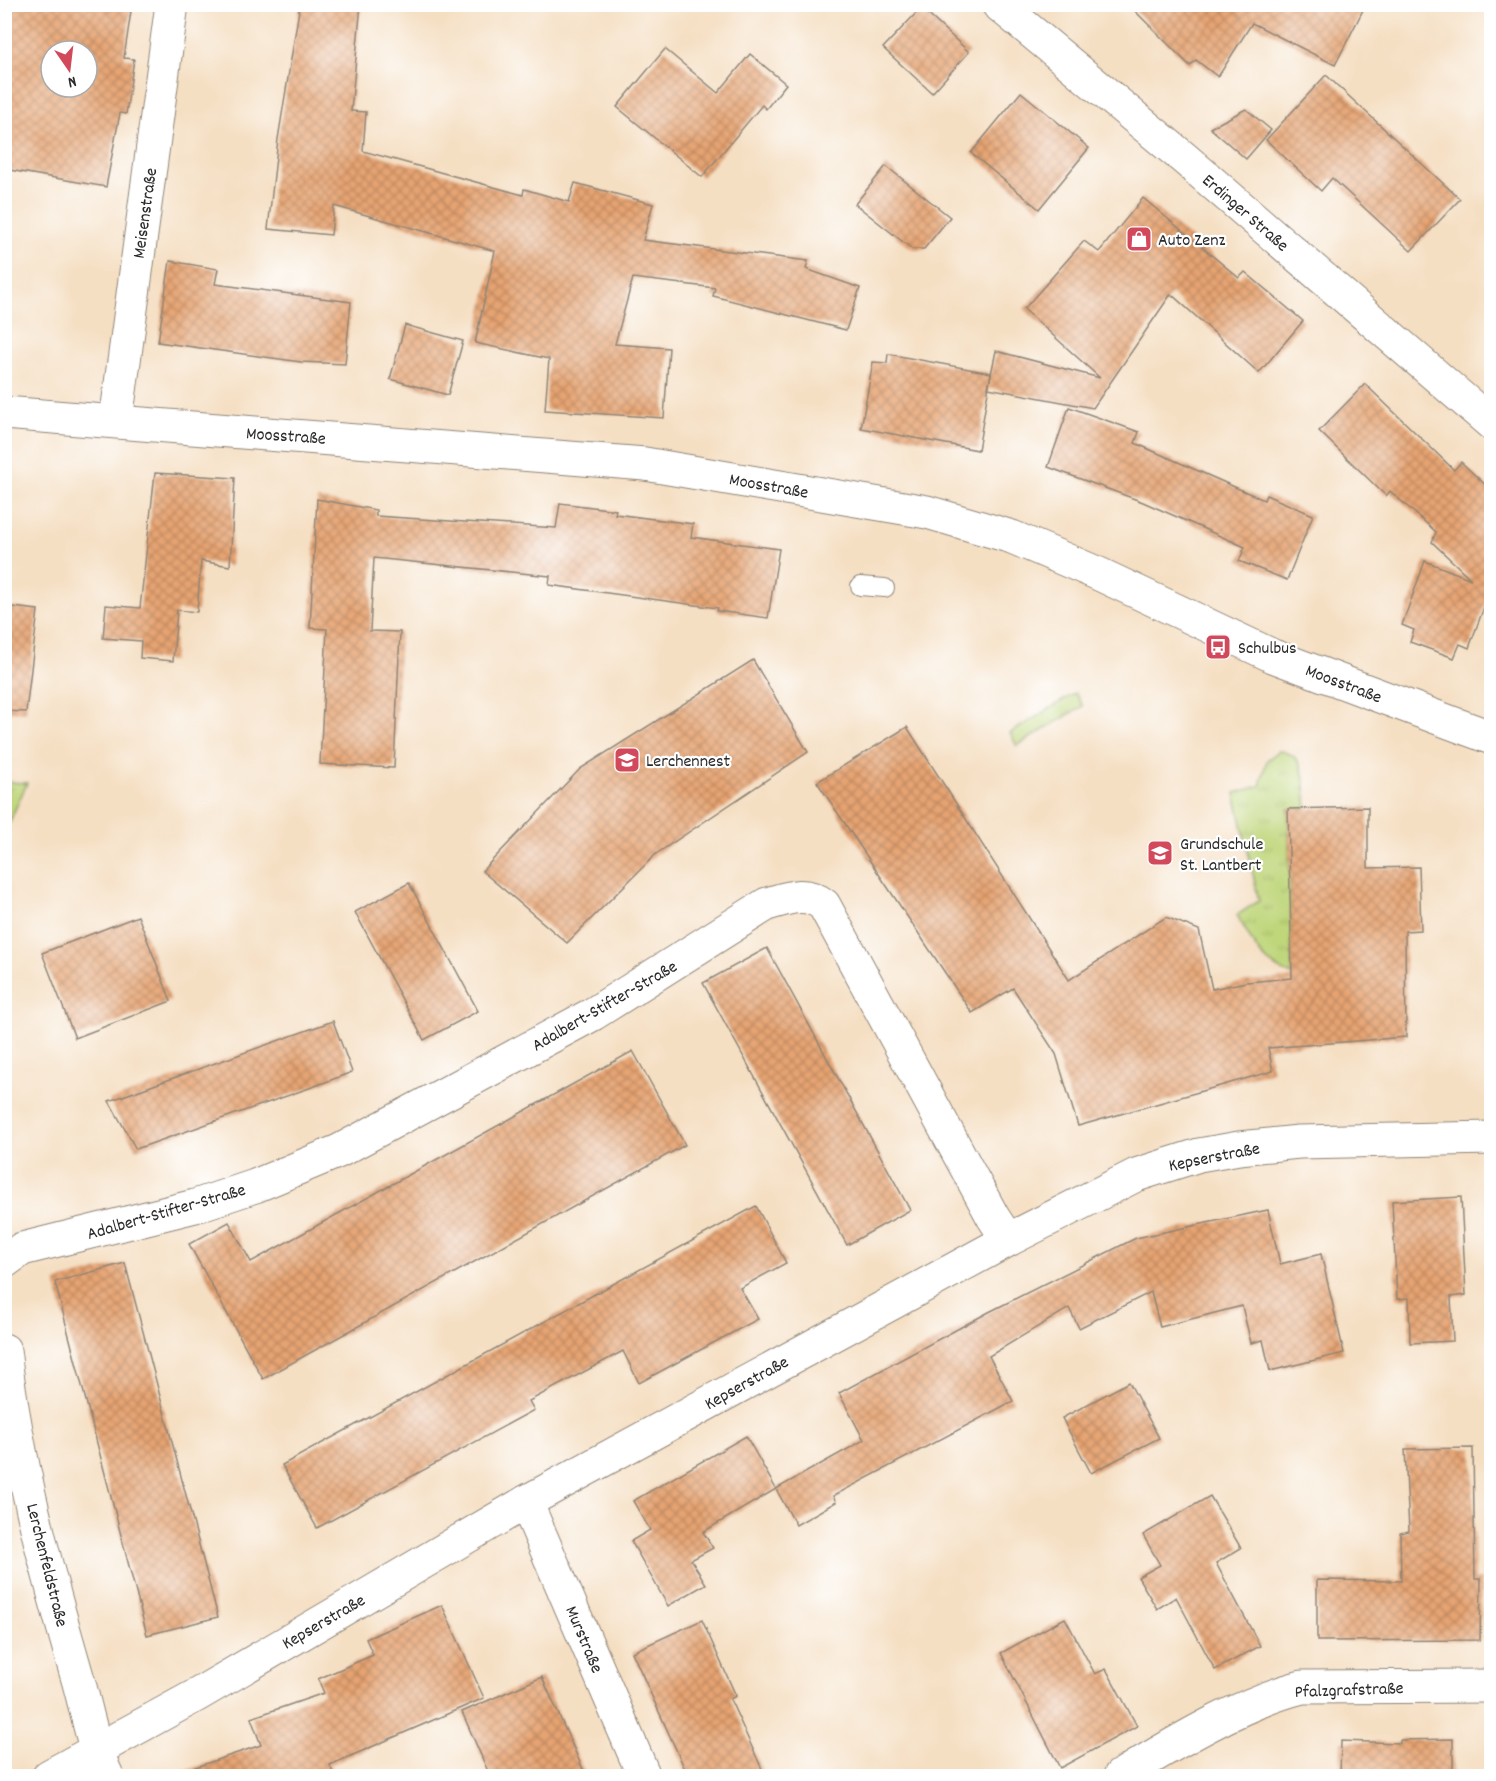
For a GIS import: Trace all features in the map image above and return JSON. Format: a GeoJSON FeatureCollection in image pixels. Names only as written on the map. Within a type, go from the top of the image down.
{"type":"FeatureCollection","features":[{"type":"Feature","properties":{"kind":"street","name":"Meisenstraße"},"geometry":{"type":"LineString","coordinates":[[116,421],[172,4]]}},
{"type":"Feature","properties":{"kind":"street","name":"Erdinger Straße"},"geometry":{"type":"LineString","coordinates":[[998,4],[1185,159],[1491,423]]}},
{"type":"Feature","properties":{"kind":"street","name":"Moosstraße"},"geometry":{"type":"LineString","coordinates":[[4,413],[645,464],[946,516],[1012,537],[1088,569],[1273,657],[1491,738]]}},
{"type":"Feature","properties":{"kind":"street","name":"Adalbert-Stifter-Straße"},"geometry":{"type":"LineString","coordinates":[[13,1256],[195,1206],[255,1186],[339,1150],[593,1014],[767,904],[798,895],[815,898],[824,905],[993,1217],[1008,1240]]}},
{"type":"Feature","properties":{"kind":"street","name":"Kepserstraße"},"geometry":{"type":"LineString","coordinates":[[50,1776],[101,1764],[197,1695],[526,1502],[1008,1240],[1136,1175],[1200,1155],[1299,1142],[1491,1138]]}},
{"type":"Feature","properties":{"kind":"street","name":"Lerchenfeldstraße"},"geometry":{"type":"LineString","coordinates":[[4,1350],[14,1424],[45,1562],[101,1764]]}},
{"type":"Feature","properties":{"kind":"street","name":"Murstraße"},"geometry":{"type":"LineString","coordinates":[[526,1502],[644,1776]]}},
{"type":"Feature","properties":{"kind":"street","name":"Pfalzgrafstraße"},"geometry":{"type":"LineString","coordinates":[[1120,1776],[1245,1708],[1278,1693],[1302,1687],[1491,1686]]}},
{"type":"Feature","properties":{"kind":"lane"},"geometry":{"type":"LineString","coordinates":[[860,586],[885,588]]}},
{"type":"Feature","properties":{"kind":"green space"},"geometry":{"type":"Polygon","coordinates":[[[1075,693],[1083,706],[1017,746],[1010,733],[1075,693]]]}},
{"type":"Feature","properties":{"kind":"green space"},"geometry":{"type":"Polygon","coordinates":[[[1279,751],[1288,753],[1300,765],[1303,772],[1307,808],[1288,809],[1292,975],[1264,958],[1253,944],[1237,915],[1259,901],[1235,793],[1260,786],[1267,760],[1279,751]]]}},
{"type":"Feature","properties":{"kind":"green space"},"geometry":{"type":"Polygon","coordinates":[[[4,782],[27,783],[5,832],[4,782]]]}},
{"type":"Feature","properties":{"kind":"building"},"geometry":{"type":"Polygon","coordinates":[[[4,4],[93,4],[131,11],[124,58],[134,59],[126,114],[120,113],[106,187],[4,169],[4,4]]]}},
{"type":"Feature","properties":{"kind":"building"},"geometry":{"type":"Polygon","coordinates":[[[300,4],[361,4],[351,111],[366,112],[363,151],[523,195],[524,189],[569,202],[575,183],[653,204],[643,240],[808,261],[806,269],[860,288],[846,330],[713,296],[715,288],[633,278],[615,344],[669,348],[664,418],[545,410],[549,359],[475,343],[495,251],[334,206],[331,235],[268,229],[278,139],[300,4]]]}},
{"type":"Feature","properties":{"kind":"building"},"geometry":{"type":"Polygon","coordinates":[[[1128,4],[1366,4],[1335,65],[1252,23],[1218,77],[1196,60],[1190,66],[1128,4]]]}},
{"type":"Feature","properties":{"kind":"building"},"geometry":{"type":"Polygon","coordinates":[[[921,8],[969,52],[932,93],[883,48],[921,8]]]}},
{"type":"Feature","properties":{"kind":"building"},"geometry":{"type":"Polygon","coordinates":[[[665,49],[718,93],[750,54],[786,84],[766,109],[762,105],[702,177],[617,107],[665,49]]]}},
{"type":"Feature","properties":{"kind":"building"},"geometry":{"type":"Polygon","coordinates":[[[1326,75],[1460,199],[1411,251],[1332,178],[1321,191],[1266,140],[1326,75]]]}},
{"type":"Feature","properties":{"kind":"building"},"geometry":{"type":"Polygon","coordinates":[[[1021,92],[1089,148],[1039,209],[971,153],[1021,92]]]}},
{"type":"Feature","properties":{"kind":"building"},"geometry":{"type":"Polygon","coordinates":[[[1246,109],[1271,130],[1246,159],[1210,128],[1246,109]]]}},
{"type":"Feature","properties":{"kind":"building"},"geometry":{"type":"Polygon","coordinates":[[[886,166],[950,217],[924,249],[912,249],[855,204],[886,166]]]}},
{"type":"Feature","properties":{"kind":"building"},"geometry":{"type":"Polygon","coordinates":[[[1143,198],[1239,278],[1245,272],[1303,321],[1259,373],[1171,294],[1093,408],[988,388],[996,351],[1100,378],[1024,309],[1084,241],[1099,252],[1143,198]]]}},
{"type":"Feature","properties":{"kind":"building"},"geometry":{"type":"Polygon","coordinates":[[[170,261],[218,269],[215,284],[351,302],[345,364],[301,362],[158,342],[170,261]]]}},
{"type":"Feature","properties":{"kind":"building"},"geometry":{"type":"Polygon","coordinates":[[[405,325],[463,341],[448,395],[390,379],[405,325]]]}},
{"type":"Feature","properties":{"kind":"building"},"geometry":{"type":"Polygon","coordinates":[[[888,354],[991,373],[978,450],[861,428],[873,362],[887,363],[888,354]]]}},
{"type":"Feature","properties":{"kind":"building"},"geometry":{"type":"Polygon","coordinates":[[[1365,384],[1454,470],[1461,462],[1491,490],[1491,600],[1488,596],[1469,648],[1460,644],[1454,658],[1410,642],[1414,630],[1402,625],[1425,561],[1471,579],[1432,542],[1436,532],[1390,491],[1386,496],[1319,431],[1365,384]]]}},
{"type":"Feature","properties":{"kind":"building"},"geometry":{"type":"Polygon","coordinates":[[[1069,407],[1139,432],[1135,443],[1264,500],[1266,495],[1313,515],[1287,580],[1239,561],[1245,547],[1143,502],[1048,467],[1069,407]]]}},
{"type":"Feature","properties":{"kind":"building"},"geometry":{"type":"Polygon","coordinates":[[[155,473],[235,478],[230,566],[201,561],[197,612],[177,610],[173,661],[140,658],[141,641],[103,638],[106,605],[140,608],[155,473]]]}},
{"type":"Feature","properties":{"kind":"building"},"geometry":{"type":"Polygon","coordinates":[[[317,499],[376,510],[376,516],[556,528],[560,503],[616,510],[615,514],[693,524],[691,537],[779,549],[768,618],[717,611],[718,608],[549,585],[550,576],[374,558],[370,631],[400,632],[394,768],[320,764],[327,629],[310,628],[317,499]]]}},
{"type":"Feature","properties":{"kind":"building"},"geometry":{"type":"Polygon","coordinates":[[[4,606],[38,610],[26,712],[4,711],[4,606]]]}},
{"type":"Feature","properties":{"kind":"building","name":"Lerchennest"},"geometry":{"type":"Polygon","coordinates":[[[753,660],[808,752],[656,854],[567,943],[482,871],[580,769],[753,660]]]}},
{"type":"Feature","properties":{"kind":"building"},"geometry":{"type":"Polygon","coordinates":[[[907,727],[1069,980],[1166,917],[1199,930],[1212,989],[1246,982],[1292,978],[1288,809],[1368,807],[1368,868],[1419,867],[1421,930],[1405,931],[1406,1037],[1268,1048],[1273,1071],[1078,1126],[1056,1054],[1013,988],[972,1013],[817,782],[907,727]]]}},
{"type":"Feature","properties":{"kind":"building"},"geometry":{"type":"Polygon","coordinates":[[[409,883],[478,1011],[424,1040],[355,912],[409,883]]]}},
{"type":"Feature","properties":{"kind":"building"},"geometry":{"type":"Polygon","coordinates":[[[138,916],[171,1001],[75,1038],[42,953],[138,916]]]}},
{"type":"Feature","properties":{"kind":"building"},"geometry":{"type":"Polygon","coordinates":[[[767,948],[910,1210],[847,1245],[703,983],[767,948]]]}},
{"type":"Feature","properties":{"kind":"building"},"geometry":{"type":"Polygon","coordinates":[[[333,1021],[352,1072],[315,1086],[136,1149],[109,1101],[333,1021]]]}},
{"type":"Feature","properties":{"kind":"building"},"geometry":{"type":"Polygon","coordinates":[[[633,1051],[685,1145],[263,1379],[189,1244],[229,1222],[251,1262],[633,1051]]]}},
{"type":"Feature","properties":{"kind":"building"},"geometry":{"type":"Polygon","coordinates":[[[1461,1197],[1466,1295],[1451,1297],[1453,1341],[1410,1343],[1409,1298],[1397,1299],[1392,1201],[1461,1197]]]}},
{"type":"Feature","properties":{"kind":"building"},"geometry":{"type":"Polygon","coordinates":[[[756,1206],[786,1263],[740,1288],[758,1319],[639,1383],[623,1351],[529,1401],[534,1410],[317,1528],[282,1465],[756,1206]]]}},
{"type":"Feature","properties":{"kind":"building"},"geometry":{"type":"Polygon","coordinates":[[[1268,1210],[1280,1264],[1321,1254],[1344,1353],[1270,1371],[1263,1340],[1251,1343],[1242,1306],[1160,1327],[1151,1292],[1079,1328],[1069,1308],[989,1356],[1013,1401],[833,1496],[836,1502],[796,1525],[776,1489],[864,1440],[839,1393],[989,1312],[1136,1238],[1268,1210]]]}},
{"type":"Feature","properties":{"kind":"building"},"geometry":{"type":"Polygon","coordinates":[[[125,1263],[218,1617],[147,1635],[55,1282],[125,1263]]]}},
{"type":"Feature","properties":{"kind":"building"},"geometry":{"type":"Polygon","coordinates":[[[1129,1382],[1159,1438],[1091,1473],[1062,1418],[1129,1382]]]}},
{"type":"Feature","properties":{"kind":"building"},"geometry":{"type":"Polygon","coordinates":[[[746,1436],[776,1489],[703,1532],[713,1548],[691,1560],[706,1584],[668,1606],[631,1541],[650,1530],[633,1501],[746,1436]]]}},
{"type":"Feature","properties":{"kind":"building"},"geometry":{"type":"Polygon","coordinates":[[[1473,1448],[1475,1579],[1481,1579],[1480,1640],[1317,1641],[1317,1580],[1401,1581],[1400,1533],[1409,1531],[1405,1449],[1473,1448]]]}},
{"type":"Feature","properties":{"kind":"building"},"geometry":{"type":"Polygon","coordinates":[[[1210,1496],[1241,1548],[1216,1563],[1260,1646],[1215,1670],[1176,1597],[1157,1609],[1138,1577],[1160,1565],[1143,1535],[1210,1496]]]}},
{"type":"Feature","properties":{"kind":"building"},"geometry":{"type":"Polygon","coordinates":[[[442,1605],[484,1698],[330,1765],[334,1776],[185,1776],[184,1771],[261,1745],[251,1718],[324,1693],[318,1679],[373,1655],[366,1639],[442,1605]]]}},
{"type":"Feature","properties":{"kind":"building"},"geometry":{"type":"Polygon","coordinates":[[[1065,1618],[1095,1674],[1106,1669],[1137,1726],[1060,1768],[1001,1653],[1065,1618]]]}},
{"type":"Feature","properties":{"kind":"building"},"geometry":{"type":"Polygon","coordinates":[[[702,1620],[736,1696],[730,1699],[762,1769],[745,1776],[688,1776],[632,1652],[702,1620]]]}},
{"type":"Feature","properties":{"kind":"building"},"geometry":{"type":"Polygon","coordinates":[[[542,1677],[586,1776],[490,1776],[462,1712],[542,1677]]]}},
{"type":"Feature","properties":{"kind":"building"},"geometry":{"type":"Polygon","coordinates":[[[1453,1739],[1453,1776],[1340,1776],[1341,1741],[1400,1743],[1400,1740],[1453,1739]]]}},
{"type":"Feature","properties":{"kind":"place","name":"Auto Zenz"},"geometry":{"type":"Point","coordinates":[1139,239]}},
{"type":"Feature","properties":{"kind":"place","name":"Schulbus"},"geometry":{"type":"Point","coordinates":[1218,647]}},
{"type":"Feature","properties":{"kind":"place","name":"Lerchennest"},"geometry":{"type":"Point","coordinates":[627,760]}},
{"type":"Feature","properties":{"kind":"place","name":"Grundschule St. Lantbert"},"geometry":{"type":"Point","coordinates":[1160,853]}}]}
